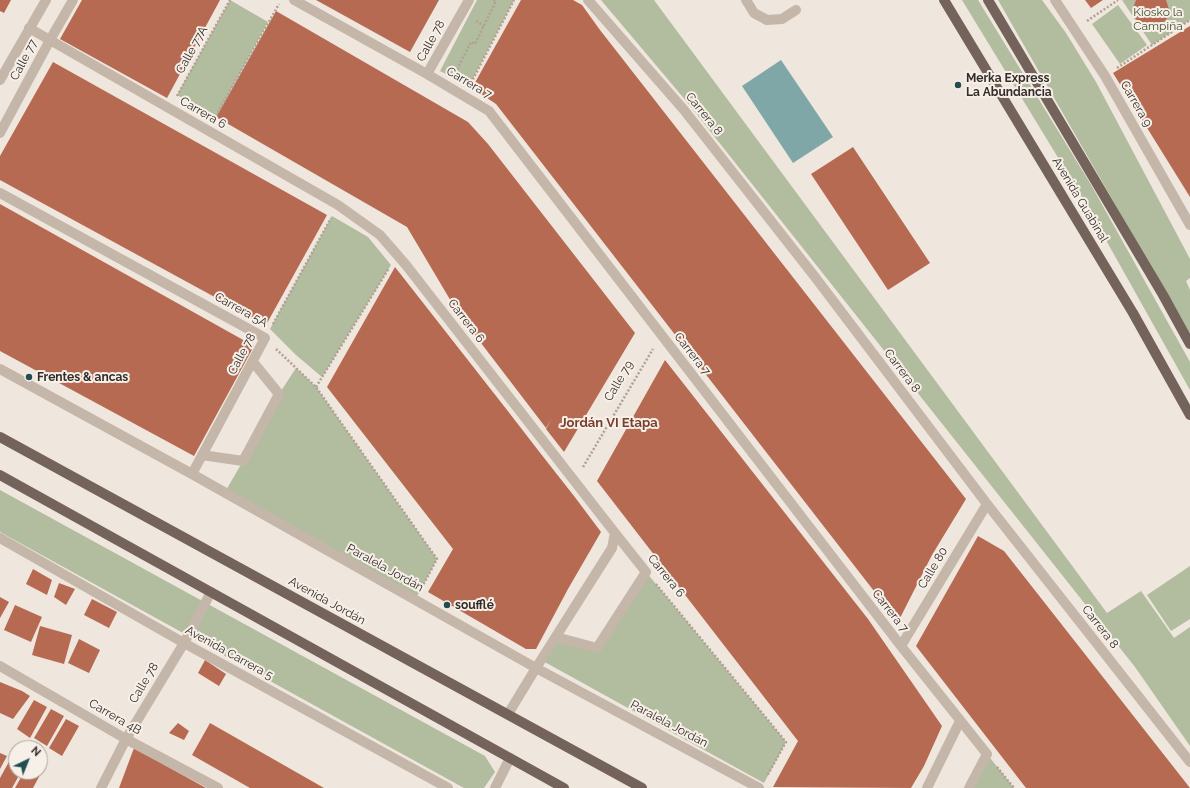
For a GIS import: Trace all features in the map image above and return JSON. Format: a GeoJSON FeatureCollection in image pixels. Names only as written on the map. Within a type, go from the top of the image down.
{"type":"FeatureCollection","features":[{"type":"Feature","properties":{"kind":"main road","name":"Avenida Guabinal"},"geometry":{"type":"LineString","coordinates":[[944,0],[1133,313],[1190,415]]}},
{"type":"Feature","properties":{"kind":"main road","name":"Avenida Guabinal"},"geometry":{"type":"LineString","coordinates":[[988,0],[1159,288],[1190,344]]}},
{"type":"Feature","properties":{"kind":"main road","name":"Avenida Jordán"},"geometry":{"type":"LineString","coordinates":[[0,437],[642,788]]}},
{"type":"Feature","properties":{"kind":"main road"},"geometry":{"type":"LineString","coordinates":[[0,476],[564,788]]}},
{"type":"Feature","properties":{"kind":"street","name":"Calle 77"},"geometry":{"type":"LineString","coordinates":[[0,80],[46,0]]}},
{"type":"Feature","properties":{"kind":"street","name":"Calle 77"},"geometry":{"type":"LineString","coordinates":[[0,133],[73,0]]}},
{"type":"Feature","properties":{"kind":"street","name":"Carrera 7"},"geometry":{"type":"LineString","coordinates":[[294,0],[427,74],[489,111],[901,646],[987,754]]}},
{"type":"Feature","properties":{"kind":"street","name":"Calle 78"},"geometry":{"type":"LineString","coordinates":[[427,74],[469,0]]}},
{"type":"Feature","properties":{"kind":"street","name":"Carrera 8"},"geometry":{"type":"LineString","coordinates":[[588,0],[684,110],[814,277],[987,504],[1190,762]]}},
{"type":"Feature","properties":{"kind":"street"},"geometry":{"type":"LineString","coordinates":[[746,0],[754,13],[767,20],[782,19],[796,10]]}},
{"type":"Feature","properties":{"kind":"street","name":"Carrera 9"},"geometry":{"type":"LineString","coordinates":[[1055,0],[1105,76],[1190,225]]}},
{"type":"Feature","properties":{"kind":"street","name":"Carrera 6"},"geometry":{"type":"LineString","coordinates":[[29,28],[338,205],[380,235],[406,265],[646,572]]}},
{"type":"Feature","properties":{"kind":"street","name":"Carrera 5A"},"geometry":{"type":"LineString","coordinates":[[0,193],[265,338]]}},
{"type":"Feature","properties":{"kind":"street","name":"Calle 78"},"geometry":{"type":"LineString","coordinates":[[192,474],[265,338]]}},
{"type":"Feature","properties":{"kind":"street"},"geometry":{"type":"LineString","coordinates":[[202,455],[243,461],[279,394],[252,362]]}},
{"type":"Feature","properties":{"kind":"street","name":"Paralela Jordán"},"geometry":{"type":"LineString","coordinates":[[0,369],[192,474],[536,668],[759,788]]}},
{"type":"Feature","properties":{"kind":"street","name":"Calle 80"},"geometry":{"type":"LineString","coordinates":[[901,646],[987,504]]}},
{"type":"Feature","properties":{"kind":"street"},"geometry":{"type":"LineString","coordinates":[[508,714],[612,548],[615,534]]}},
{"type":"Feature","properties":{"kind":"street","name":"Avenida Carrera 5"},"geometry":{"type":"LineString","coordinates":[[0,538],[184,643],[448,788]]}},
{"type":"Feature","properties":{"kind":"street"},"geometry":{"type":"LineString","coordinates":[[556,636],[596,648],[646,572]]}},
{"type":"Feature","properties":{"kind":"street","name":"Calle 78"},"geometry":{"type":"LineString","coordinates":[[100,788],[126,739],[184,643],[211,592]]}},
{"type":"Feature","properties":{"kind":"street","name":"Carrera 4B"},"geometry":{"type":"LineString","coordinates":[[0,666],[126,739],[218,788]]}},
{"type":"Feature","properties":{"kind":"street"},"geometry":{"type":"LineString","coordinates":[[927,788],[960,721]]}},
{"type":"Feature","properties":{"kind":"street"},"geometry":{"type":"LineString","coordinates":[[970,788],[987,754]]}},
{"type":"Feature","properties":{"kind":"street"},"geometry":{"type":"LineString","coordinates":[[495,788],[510,758]]}},
{"type":"Feature","properties":{"kind":"path","name":"Calle 77A"},"geometry":{"type":"LineString","coordinates":[[170,109],[230,0]]}},
{"type":"Feature","properties":{"kind":"path"},"geometry":{"type":"LineString","coordinates":[[209,132],[281,0]]}},
{"type":"Feature","properties":{"kind":"path"},"geometry":{"type":"LineString","coordinates":[[453,78],[471,42],[475,44],[496,2],[493,0]]}},
{"type":"Feature","properties":{"kind":"path"},"geometry":{"type":"LineString","coordinates":[[469,86],[514,0]]}},
{"type":"Feature","properties":{"kind":"path"},"geometry":{"type":"LineString","coordinates":[[1074,29],[1118,0]]}},
{"type":"Feature","properties":{"kind":"path"},"geometry":{"type":"LineString","coordinates":[[1105,76],[1190,20]]}},
{"type":"Feature","properties":{"kind":"path","name":"Calle 78"},"geometry":{"type":"LineString","coordinates":[[265,338],[338,205]]}},
{"type":"Feature","properties":{"kind":"path"},"geometry":{"type":"LineString","coordinates":[[316,387],[398,256]]}},
{"type":"Feature","properties":{"kind":"path","name":"Calle 79"},"geometry":{"type":"LineString","coordinates":[[574,481],[661,336]]}},
{"type":"Feature","properties":{"kind":"path","name":"Carrera 5A"},"geometry":{"type":"LineString","coordinates":[[265,338],[316,387],[437,559],[415,600]]}},
{"type":"Feature","properties":{"kind":"path","name":"Carrera 6"},"geometry":{"type":"LineString","coordinates":[[646,572],[786,742],[767,776]]}},
{"type":"Feature","properties":{"kind":"path"},"geometry":{"type":"LineString","coordinates":[[987,754],[1014,788]]}},
{"type":"Feature","properties":{"kind":"green space"},"geometry":{"type":"Polygon","coordinates":[[[230,0],[268,22],[216,117],[177,95],[230,0]]]}},
{"type":"Feature","properties":{"kind":"green space"},"geometry":{"type":"Polygon","coordinates":[[[477,0],[514,0],[469,86],[440,71],[477,0]]]}},
{"type":"Feature","properties":{"kind":"green space"},"geometry":{"type":"Polygon","coordinates":[[[601,0],[654,0],[1107,613],[1141,591],[1174,638],[1190,627],[1190,746],[1135,667],[687,102],[601,0]]]}},
{"type":"Feature","properties":{"kind":"green space"},"geometry":{"type":"Polygon","coordinates":[[[962,0],[978,0],[1090,183],[1190,362],[1190,390],[1079,192],[962,0]]]}},
{"type":"Feature","properties":{"kind":"green space"},"geometry":{"type":"Polygon","coordinates":[[[998,0],[1042,0],[1066,33],[1096,82],[1190,259],[1190,278],[1186,281],[1190,290],[1190,335],[998,0]]]}},
{"type":"Feature","properties":{"kind":"green space","name":"Kiosko la Campiña"},"geometry":{"type":"Polygon","coordinates":[[[1122,0],[1190,0],[1190,20],[1152,45],[1122,0]]]}},
{"type":"Feature","properties":{"kind":"green space"},"geometry":{"type":"Polygon","coordinates":[[[1118,5],[1147,45],[1120,64],[1092,24],[1118,5]]]}},
{"type":"Feature","properties":{"kind":"green space"},"geometry":{"type":"Polygon","coordinates":[[[332,216],[368,237],[391,265],[322,377],[296,355],[270,329],[332,216]]]}},
{"type":"Feature","properties":{"kind":"green space"},"geometry":{"type":"Polygon","coordinates":[[[296,368],[316,387],[437,559],[415,600],[225,492],[279,394],[296,368]]]}},
{"type":"Feature","properties":{"kind":"green space"},"geometry":{"type":"Polygon","coordinates":[[[0,490],[485,756],[495,772],[484,788],[464,788],[0,532],[0,490]]]}},
{"type":"Feature","properties":{"kind":"green space"},"geometry":{"type":"Polygon","coordinates":[[[1190,566],[1190,619],[1171,631],[1147,595],[1190,566]]]}},
{"type":"Feature","properties":{"kind":"green space"},"geometry":{"type":"Polygon","coordinates":[[[646,572],[786,742],[764,783],[541,660],[556,637],[597,648],[646,572]]]}},
{"type":"Feature","properties":{"kind":"green space"},"geometry":{"type":"Polygon","coordinates":[[[987,754],[1014,788],[969,788],[987,754]]]}},
{"type":"Feature","properties":{"kind":"water"},"geometry":{"type":"Polygon","coordinates":[[[781,60],[833,137],[793,163],[742,86],[781,60]]]}},
{"type":"Feature","properties":{"kind":"building"},"geometry":{"type":"Polygon","coordinates":[[[0,0],[11,0],[4,13],[0,11],[0,0]]]}},
{"type":"Feature","properties":{"kind":"building"},"geometry":{"type":"Polygon","coordinates":[[[82,0],[220,0],[167,98],[60,39],[82,0]]]}},
{"type":"Feature","properties":{"kind":"building"},"geometry":{"type":"Polygon","coordinates":[[[316,0],[439,0],[410,52],[316,0]]]}},
{"type":"Feature","properties":{"kind":"building"},"geometry":{"type":"Polygon","coordinates":[[[521,0],[573,0],[582,5],[966,499],[932,555],[898,622],[496,104],[472,88],[521,0]]]}},
{"type":"Feature","properties":{"kind":"building"},"geometry":{"type":"Polygon","coordinates":[[[1085,0],[1103,0],[1091,8],[1085,0]]]}},
{"type":"Feature","properties":{"kind":"building"},"geometry":{"type":"Polygon","coordinates":[[[1136,0],[1166,0],[1169,15],[1166,20],[1157,27],[1140,24],[1136,19],[1133,8],[1136,0]]]}},
{"type":"Feature","properties":{"kind":"building"},"geometry":{"type":"Polygon","coordinates":[[[276,11],[468,122],[488,144],[635,333],[564,452],[546,429],[552,418],[546,428],[458,313],[407,227],[216,117],[276,11]]]}},
{"type":"Feature","properties":{"kind":"building"},"geometry":{"type":"Polygon","coordinates":[[[1190,26],[1190,197],[1113,73],[1190,26]]]}},
{"type":"Feature","properties":{"kind":"building"},"geometry":{"type":"Polygon","coordinates":[[[53,62],[327,215],[266,325],[0,180],[0,156],[53,62]]]}},
{"type":"Feature","properties":{"kind":"building"},"geometry":{"type":"Polygon","coordinates":[[[853,147],[930,263],[888,290],[811,174],[853,147]]]}},
{"type":"Feature","properties":{"kind":"building"},"geometry":{"type":"Polygon","coordinates":[[[0,204],[254,346],[194,456],[0,351],[0,204]]]}},
{"type":"Feature","properties":{"kind":"building"},"geometry":{"type":"Polygon","coordinates":[[[395,267],[601,532],[536,649],[526,649],[428,592],[453,549],[327,387],[395,267]]]}},
{"type":"Feature","properties":{"kind":"building"},"geometry":{"type":"Polygon","coordinates":[[[665,360],[868,619],[942,726],[924,766],[911,788],[773,787],[798,741],[597,481],[665,360]]]}},
{"type":"Feature","properties":{"kind":"building"},"geometry":{"type":"Polygon","coordinates":[[[978,536],[1004,551],[1190,788],[1026,788],[916,646],[978,536]]]}},
{"type":"Feature","properties":{"kind":"building"},"geometry":{"type":"Polygon","coordinates":[[[33,569],[52,580],[47,595],[26,584],[33,569]]]}},
{"type":"Feature","properties":{"kind":"building"},"geometry":{"type":"Polygon","coordinates":[[[59,583],[75,589],[66,605],[54,597],[59,583]]]}},
{"type":"Feature","properties":{"kind":"building"},"geometry":{"type":"Polygon","coordinates":[[[0,597],[9,602],[0,618],[0,597]]]}},
{"type":"Feature","properties":{"kind":"building"},"geometry":{"type":"Polygon","coordinates":[[[92,599],[117,612],[109,628],[84,615],[92,599]]]}},
{"type":"Feature","properties":{"kind":"building"},"geometry":{"type":"Polygon","coordinates":[[[15,605],[42,617],[31,642],[4,630],[15,605]]]}},
{"type":"Feature","properties":{"kind":"building"},"geometry":{"type":"Polygon","coordinates":[[[40,626],[72,635],[64,664],[32,655],[40,626]]]}},
{"type":"Feature","properties":{"kind":"building"},"geometry":{"type":"Polygon","coordinates":[[[79,639],[100,650],[89,673],[68,663],[79,639]]]}},
{"type":"Feature","properties":{"kind":"building"},"geometry":{"type":"Polygon","coordinates":[[[205,660],[226,674],[219,686],[198,673],[205,660]]]}},
{"type":"Feature","properties":{"kind":"building"},"geometry":{"type":"Polygon","coordinates":[[[0,682],[30,696],[13,719],[0,713],[0,682]]]}},
{"type":"Feature","properties":{"kind":"building"},"geometry":{"type":"Polygon","coordinates":[[[34,700],[47,707],[30,738],[17,729],[34,700]]]}},
{"type":"Feature","properties":{"kind":"building"},"geometry":{"type":"Polygon","coordinates":[[[51,709],[64,716],[48,744],[48,740],[37,740],[34,738],[51,709]]]}},
{"type":"Feature","properties":{"kind":"building"},"geometry":{"type":"Polygon","coordinates":[[[66,719],[79,726],[62,756],[49,748],[66,719]]]}},
{"type":"Feature","properties":{"kind":"building"},"geometry":{"type":"Polygon","coordinates":[[[178,723],[189,731],[184,740],[169,733],[178,723]]]}},
{"type":"Feature","properties":{"kind":"building"},"geometry":{"type":"Polygon","coordinates":[[[210,723],[324,788],[250,788],[192,755],[210,723]]]}},
{"type":"Feature","properties":{"kind":"building"},"geometry":{"type":"Polygon","coordinates":[[[134,748],[206,788],[119,788],[134,748]]]}},
{"type":"Feature","properties":{"kind":"building"},"geometry":{"type":"Polygon","coordinates":[[[0,753],[7,756],[0,769],[0,753]]]}},
{"type":"Feature","properties":{"kind":"building"},"geometry":{"type":"Polygon","coordinates":[[[8,763],[8,780],[16,780],[12,788],[0,788],[0,778],[8,763]]]}},
{"type":"Feature","properties":{"kind":"building"},"geometry":{"type":"Polygon","coordinates":[[[20,780],[37,780],[33,788],[15,788],[20,780]]]}},
{"type":"Feature","properties":{"kind":"place","name":"Merka Express La Abundancia"},"geometry":{"type":"Point","coordinates":[958,85]}},
{"type":"Feature","properties":{"kind":"place","name":"Frentes & ancas"},"geometry":{"type":"Point","coordinates":[29,377]}},
{"type":"Feature","properties":{"kind":"place","name":"soufflé"},"geometry":{"type":"Point","coordinates":[447,605]}},
{"type":"Feature","properties":{"kind":"district","name":"Jordán VI Etapa"},"geometry":{"type":"Point","coordinates":[609,423]}}]}
